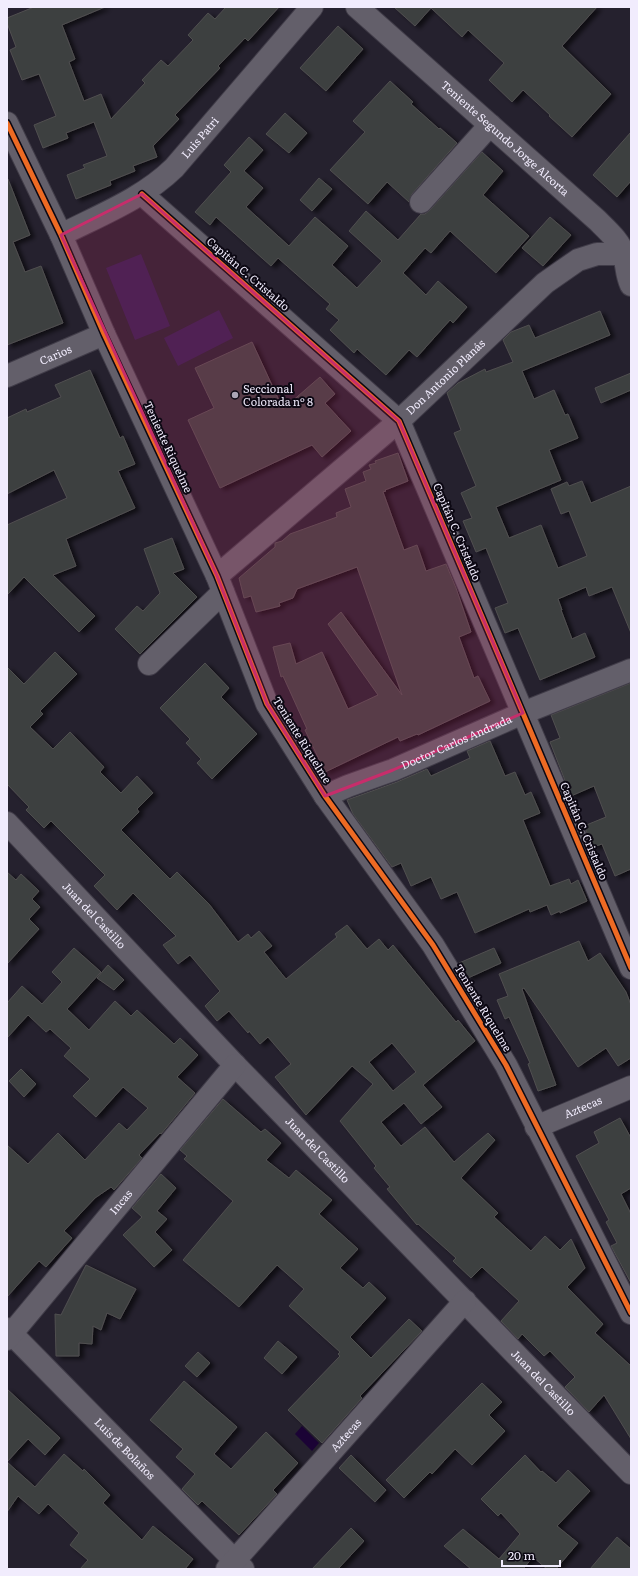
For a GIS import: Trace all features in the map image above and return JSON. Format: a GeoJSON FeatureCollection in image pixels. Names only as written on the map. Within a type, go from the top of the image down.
{"type":"FeatureCollection","features":[{"type":"Feature","properties":{"kind":"street","name":"Luis Patri"},"geometry":{"type":"LineString","coordinates":[[61,235],[142,194],[159,182],[174,168],[312,7]]}},
{"type":"Feature","properties":{"kind":"street","name":"Teniente Segundo Jorge Alcorta"},"geometry":{"type":"LineString","coordinates":[[357,7],[612,234],[627,254],[626,274],[631,285]]}},
{"type":"Feature","properties":{"kind":"street","name":"Teniente Riquelme"},"geometry":{"type":"LineString","coordinates":[[7,123],[61,235],[104,334],[220,584],[267,704],[325,796],[433,945],[506,1065],[631,1313]]}},
{"type":"Feature","properties":{"kind":"street"},"geometry":{"type":"LineString","coordinates":[[421,202],[490,125]]}},
{"type":"Feature","properties":{"kind":"street","name":"Capitán C. Cristaldo"},"geometry":{"type":"LineString","coordinates":[[142,194],[399,421],[631,968]]}},
{"type":"Feature","properties":{"kind":"street","name":"Don Antonio Planás"},"geometry":{"type":"LineString","coordinates":[[149,664],[220,584],[399,421],[545,283],[578,260],[597,254],[627,254]]}},
{"type":"Feature","properties":{"kind":"street","name":"Carios"},"geometry":{"type":"LineString","coordinates":[[7,376],[104,334]]}},
{"type":"Feature","properties":{"kind":"street","name":"Doctor Carlos Andrada"},"geometry":{"type":"LineString","coordinates":[[325,796],[393,770],[523,713],[631,670]]}},
{"type":"Feature","properties":{"kind":"street","name":"Juan del Castillo"},"geometry":{"type":"LineString","coordinates":[[8,828],[235,1065],[631,1473]]}},
{"type":"Feature","properties":{"kind":"street","name":"Incas"},"geometry":{"type":"LineString","coordinates":[[9,1334],[235,1065]]}},
{"type":"Feature","properties":{"kind":"street","name":"Aztecas"},"geometry":{"type":"LineString","coordinates":[[536,1127],[631,1087]]}},
{"type":"Feature","properties":{"kind":"street","name":"Aztecas"},"geometry":{"type":"LineString","coordinates":[[235,1566],[465,1301]]}},
{"type":"Feature","properties":{"kind":"street","name":"Luis de Bolaños"},"geometry":{"type":"LineString","coordinates":[[9,1334],[235,1566]]}},
{"type":"Feature","properties":{"kind":"highlighted area"},"geometry":{"type":"Polygon","coordinates":[[[142,194],[399,421],[523,713],[393,770],[325,796],[267,704],[217,576],[61,235],[142,194]]]}},
{"type":"Feature","properties":{"kind":"shaded area"},"geometry":{"type":"Polygon","coordinates":[[[141,254],[170,326],[135,340],[106,268],[141,254]]]}},
{"type":"Feature","properties":{"kind":"shaded area"},"geometry":{"type":"Polygon","coordinates":[[[219,310],[233,338],[178,366],[164,338],[219,310]]]}},
{"type":"Feature","properties":{"kind":"shaded area"},"geometry":{"type":"Polygon","coordinates":[[[302,1426],[319,1443],[312,1451],[295,1434],[302,1426]]]}},
{"type":"Feature","properties":{"kind":"building"},"geometry":{"type":"Polygon","coordinates":[[[34,7],[105,7],[62,25],[75,59],[69,62],[84,101],[101,94],[111,119],[145,83],[142,80],[161,60],[168,66],[193,40],[188,35],[208,13],[215,19],[226,7],[279,7],[248,41],[245,38],[218,66],[220,68],[175,115],[179,119],[153,146],[157,157],[133,166],[135,171],[110,181],[111,185],[76,199],[67,175],[85,168],[83,165],[107,156],[94,122],[66,133],[68,138],[43,148],[34,125],[56,116],[39,74],[22,80],[10,50],[16,47],[7,23],[7,18],[34,7]]]}},
{"type":"Feature","properties":{"kind":"building"},"geometry":{"type":"Polygon","coordinates":[[[394,7],[597,7],[562,46],[611,94],[572,137],[523,90],[512,102],[489,80],[504,63],[468,30],[462,37],[431,8],[415,26],[394,7]]]}},
{"type":"Feature","properties":{"kind":"building"},"geometry":{"type":"Polygon","coordinates":[[[338,26],[363,49],[326,91],[300,68],[338,26]]]}},
{"type":"Feature","properties":{"kind":"building"},"geometry":{"type":"Polygon","coordinates":[[[390,81],[413,102],[411,104],[457,143],[412,194],[409,202],[387,182],[368,204],[330,170],[365,132],[353,121],[390,81]]]}},
{"type":"Feature","properties":{"kind":"building"},"geometry":{"type":"Polygon","coordinates":[[[285,113],[307,133],[289,153],[266,134],[285,113]]]}},
{"type":"Feature","properties":{"kind":"building"},"geometry":{"type":"Polygon","coordinates":[[[631,132],[631,181],[617,197],[593,175],[631,132]]]}},
{"type":"Feature","properties":{"kind":"building"},"geometry":{"type":"Polygon","coordinates":[[[249,137],[263,150],[244,171],[263,188],[246,207],[289,246],[315,217],[348,246],[332,265],[357,288],[382,261],[349,231],[366,211],[398,240],[421,214],[425,214],[430,210],[482,152],[503,171],[483,195],[529,236],[496,273],[450,231],[431,253],[425,248],[403,273],[426,295],[438,281],[467,307],[453,323],[450,320],[417,357],[409,350],[386,375],[357,349],[354,353],[330,330],[339,320],[326,309],[330,304],[278,258],[271,266],[216,217],[210,225],[195,212],[231,172],[224,165],[249,137]]]}},
{"type":"Feature","properties":{"kind":"building"},"geometry":{"type":"Polygon","coordinates":[[[319,178],[332,189],[312,211],[300,200],[319,178]]]}},
{"type":"Feature","properties":{"kind":"building"},"geometry":{"type":"Polygon","coordinates":[[[7,179],[30,235],[13,242],[25,272],[41,266],[63,323],[7,345],[7,179]]]}},
{"type":"Feature","properties":{"kind":"building"},"geometry":{"type":"Polygon","coordinates":[[[550,217],[571,235],[543,266],[522,248],[550,217]]]}},
{"type":"Feature","properties":{"kind":"building"},"geometry":{"type":"Polygon","coordinates":[[[600,311],[610,335],[522,371],[534,399],[554,390],[565,415],[568,414],[578,438],[549,450],[561,480],[496,507],[509,538],[541,525],[558,568],[587,556],[569,511],[561,514],[551,489],[567,482],[569,486],[582,481],[591,503],[631,486],[631,633],[612,587],[589,596],[586,587],[558,599],[572,639],[585,633],[595,657],[540,680],[518,628],[505,633],[495,608],[508,603],[486,548],[476,552],[463,521],[472,518],[461,493],[476,486],[454,433],[461,430],[447,393],[458,383],[485,369],[486,372],[513,362],[503,340],[511,332],[529,325],[535,338],[600,311]]]}},
{"type":"Feature","properties":{"kind":"building"},"geometry":{"type":"Polygon","coordinates":[[[252,342],[283,409],[320,377],[335,394],[325,403],[351,431],[322,457],[312,445],[220,488],[188,420],[214,408],[195,368],[252,342]]]}},
{"type":"Feature","properties":{"kind":"building"},"geometry":{"type":"Polygon","coordinates":[[[90,370],[120,438],[123,436],[135,464],[118,471],[135,508],[66,539],[76,566],[53,575],[95,616],[79,632],[24,577],[7,595],[7,525],[67,498],[54,470],[7,494],[7,418],[26,409],[27,412],[61,397],[55,385],[90,370]]]}},
{"type":"Feature","properties":{"kind":"building"},"geometry":{"type":"Polygon","coordinates":[[[631,373],[631,390],[601,403],[595,388],[631,373]]]}},
{"type":"Feature","properties":{"kind":"building"},"geometry":{"type":"Polygon","coordinates":[[[398,453],[408,481],[383,492],[404,550],[417,545],[426,571],[446,564],[471,632],[459,637],[474,678],[478,676],[490,701],[418,735],[417,734],[400,741],[398,737],[325,772],[305,730],[307,729],[283,676],[281,677],[273,647],[290,643],[296,664],[322,652],[348,709],[378,695],[328,624],[341,612],[402,695],[357,567],[297,589],[293,598],[279,603],[280,606],[256,612],[251,596],[244,598],[239,578],[275,547],[275,543],[282,541],[290,534],[337,517],[336,513],[351,507],[345,489],[366,481],[363,472],[371,469],[369,465],[376,463],[375,461],[398,453]]]}},
{"type":"Feature","properties":{"kind":"building"},"geometry":{"type":"Polygon","coordinates":[[[172,538],[184,569],[173,573],[197,597],[140,654],[115,629],[137,606],[143,611],[160,593],[144,549],[172,538]]]}},
{"type":"Feature","properties":{"kind":"building"},"geometry":{"type":"Polygon","coordinates":[[[55,652],[77,674],[40,711],[43,714],[30,727],[53,749],[70,732],[104,767],[100,772],[121,793],[137,776],[153,793],[137,809],[139,812],[121,830],[170,879],[177,872],[209,904],[238,942],[248,934],[251,938],[259,931],[272,946],[264,952],[286,979],[337,937],[335,934],[347,925],[367,949],[379,939],[388,950],[393,945],[456,1022],[458,1020],[475,1041],[423,1085],[442,1107],[421,1124],[404,1103],[381,1122],[401,1146],[425,1127],[454,1162],[488,1133],[495,1140],[461,1178],[498,1213],[494,1217],[531,1251],[545,1236],[560,1250],[571,1239],[585,1268],[567,1287],[603,1324],[595,1333],[631,1366],[631,1439],[604,1395],[589,1412],[565,1387],[575,1377],[550,1351],[544,1356],[522,1334],[518,1339],[501,1321],[519,1301],[482,1267],[471,1278],[453,1261],[456,1258],[418,1224],[417,1225],[387,1189],[390,1187],[374,1168],[376,1166],[340,1121],[373,1084],[352,1066],[306,1115],[275,1077],[291,1064],[268,1037],[260,1044],[249,1031],[248,1033],[229,1011],[217,1021],[205,1006],[220,991],[190,955],[178,964],[163,945],[176,936],[133,893],[117,910],[94,886],[105,875],[51,821],[44,828],[26,810],[29,807],[7,784],[7,667],[24,684],[55,652]],[[392,1043],[369,1062],[393,1091],[416,1072],[392,1043]]]}},
{"type":"Feature","properties":{"kind":"building"},"geometry":{"type":"Polygon","coordinates":[[[205,663],[229,688],[221,697],[257,734],[212,779],[197,763],[201,759],[186,743],[190,739],[160,708],[205,663]]]}},
{"type":"Feature","properties":{"kind":"building"},"geometry":{"type":"Polygon","coordinates":[[[631,683],[631,869],[615,876],[602,844],[593,847],[584,826],[606,817],[594,786],[571,796],[550,742],[560,738],[551,715],[631,683]]]}},
{"type":"Feature","properties":{"kind":"building"},"geometry":{"type":"Polygon","coordinates":[[[490,741],[505,776],[515,772],[525,795],[531,792],[540,813],[523,820],[550,886],[569,879],[571,884],[578,880],[587,901],[560,913],[560,911],[551,915],[547,905],[530,912],[529,909],[475,933],[457,892],[441,899],[431,877],[411,886],[401,863],[392,867],[353,814],[347,800],[397,782],[427,769],[431,776],[470,758],[467,751],[490,741]]]}},
{"type":"Feature","properties":{"kind":"building"},"geometry":{"type":"Polygon","coordinates":[[[7,872],[16,880],[21,874],[39,891],[32,899],[40,907],[29,919],[39,929],[7,964],[7,872]]]}},
{"type":"Feature","properties":{"kind":"building"},"geometry":{"type":"Polygon","coordinates":[[[579,941],[588,961],[600,953],[626,992],[631,1005],[631,1058],[618,1066],[606,1048],[578,1067],[524,988],[522,989],[556,1085],[538,1091],[528,1064],[530,1063],[509,1017],[505,1019],[497,1000],[508,996],[499,974],[579,941]]]}},
{"type":"Feature","properties":{"kind":"building"},"geometry":{"type":"Polygon","coordinates":[[[74,948],[101,972],[67,1009],[89,1030],[115,1001],[131,1016],[137,1010],[174,1044],[180,1038],[198,1055],[177,1077],[195,1093],[161,1134],[160,1133],[139,1155],[142,1158],[114,1190],[111,1187],[95,1198],[64,1231],[72,1238],[46,1267],[39,1261],[7,1297],[7,1145],[28,1164],[58,1133],[85,1160],[119,1123],[127,1130],[148,1108],[123,1087],[96,1117],[73,1096],[90,1079],[64,1056],[71,1048],[50,1029],[46,1032],[28,1015],[7,1038],[7,1003],[22,986],[42,1004],[62,982],[52,972],[74,948]]]}},
{"type":"Feature","properties":{"kind":"building"},"geometry":{"type":"Polygon","coordinates":[[[494,948],[501,963],[468,978],[459,963],[494,948]]]}},
{"type":"Feature","properties":{"kind":"building"},"geometry":{"type":"Polygon","coordinates":[[[108,965],[124,980],[114,990],[97,978],[108,965]]]}},
{"type":"Feature","properties":{"kind":"building"},"geometry":{"type":"Polygon","coordinates":[[[21,1069],[36,1084],[24,1097],[9,1081],[21,1069]]]}},
{"type":"Feature","properties":{"kind":"building"},"geometry":{"type":"Polygon","coordinates":[[[223,1099],[261,1132],[265,1129],[281,1143],[266,1160],[289,1178],[296,1170],[332,1200],[319,1214],[358,1249],[340,1268],[363,1288],[369,1282],[386,1298],[350,1337],[371,1358],[409,1319],[422,1331],[360,1396],[362,1398],[322,1443],[288,1410],[340,1356],[338,1354],[340,1352],[289,1306],[304,1289],[277,1265],[239,1307],[183,1260],[233,1201],[184,1159],[187,1156],[180,1150],[223,1099]]]}},
{"type":"Feature","properties":{"kind":"building"},"geometry":{"type":"Polygon","coordinates":[[[620,1118],[631,1138],[631,1188],[621,1194],[631,1214],[631,1283],[611,1246],[617,1243],[606,1222],[609,1220],[576,1156],[599,1143],[594,1132],[620,1118]]]}},
{"type":"Feature","properties":{"kind":"building"},"geometry":{"type":"Polygon","coordinates":[[[161,1174],[176,1188],[157,1211],[167,1219],[155,1232],[172,1250],[154,1267],[123,1235],[142,1217],[132,1208],[161,1174]]]}},
{"type":"Feature","properties":{"kind":"building"},"geometry":{"type":"Polygon","coordinates":[[[86,1265],[136,1289],[120,1319],[107,1313],[101,1330],[93,1326],[92,1344],[79,1343],[79,1356],[56,1356],[55,1314],[61,1315],[86,1265]]]}},
{"type":"Feature","properties":{"kind":"building"},"geometry":{"type":"Polygon","coordinates":[[[278,1341],[297,1357],[282,1374],[264,1358],[278,1341]]]}},
{"type":"Feature","properties":{"kind":"building"},"geometry":{"type":"Polygon","coordinates":[[[198,1352],[210,1363],[197,1377],[185,1366],[198,1352]]]}},
{"type":"Feature","properties":{"kind":"building"},"geometry":{"type":"Polygon","coordinates":[[[184,1381],[237,1427],[214,1454],[231,1469],[266,1432],[298,1463],[273,1490],[277,1494],[239,1535],[202,1501],[198,1505],[182,1489],[195,1474],[176,1457],[183,1449],[150,1420],[184,1381]]]}},
{"type":"Feature","properties":{"kind":"building"},"geometry":{"type":"Polygon","coordinates":[[[482,1383],[502,1402],[489,1415],[505,1431],[472,1465],[455,1449],[432,1474],[430,1472],[404,1498],[386,1480],[482,1383]]]}},
{"type":"Feature","properties":{"kind":"building"},"geometry":{"type":"Polygon","coordinates":[[[7,1389],[60,1438],[45,1455],[28,1439],[7,1462],[7,1389]]]}},
{"type":"Feature","properties":{"kind":"building"},"geometry":{"type":"Polygon","coordinates":[[[64,1454],[83,1471],[84,1469],[110,1495],[103,1503],[142,1540],[153,1526],[193,1559],[185,1569],[80,1569],[88,1560],[70,1545],[79,1533],[48,1504],[39,1514],[18,1496],[7,1512],[7,1462],[35,1487],[64,1454]]]}},
{"type":"Feature","properties":{"kind":"building"},"geometry":{"type":"Polygon","coordinates":[[[351,1455],[386,1490],[375,1502],[339,1468],[351,1455]]]}},
{"type":"Feature","properties":{"kind":"building"},"geometry":{"type":"Polygon","coordinates":[[[525,1455],[541,1472],[542,1471],[556,1483],[568,1470],[590,1491],[557,1526],[578,1543],[556,1569],[547,1569],[533,1557],[523,1569],[471,1569],[444,1546],[463,1529],[499,1559],[520,1534],[501,1513],[498,1516],[481,1499],[525,1455]]]}},
{"type":"Feature","properties":{"kind":"building"},"geometry":{"type":"Polygon","coordinates":[[[351,1528],[364,1541],[338,1569],[312,1569],[351,1528]]]}},
{"type":"Feature","properties":{"kind":"building"},"geometry":{"type":"Polygon","coordinates":[[[617,1537],[631,1549],[631,1569],[590,1569],[617,1537]]]}},
{"type":"Feature","properties":{"kind":"cycle path"},"geometry":{"type":"LineString","coordinates":[[7,123],[61,235],[104,334],[217,576],[267,704],[325,796],[433,945],[506,1065],[631,1313]]}},
{"type":"Feature","properties":{"kind":"cycle path"},"geometry":{"type":"LineString","coordinates":[[142,194],[399,421],[631,968]]}},
{"type":"Feature","properties":{"kind":"place","name":"Seccional Colorada nº 8"},"geometry":{"type":"Point","coordinates":[235,395]}}]}
